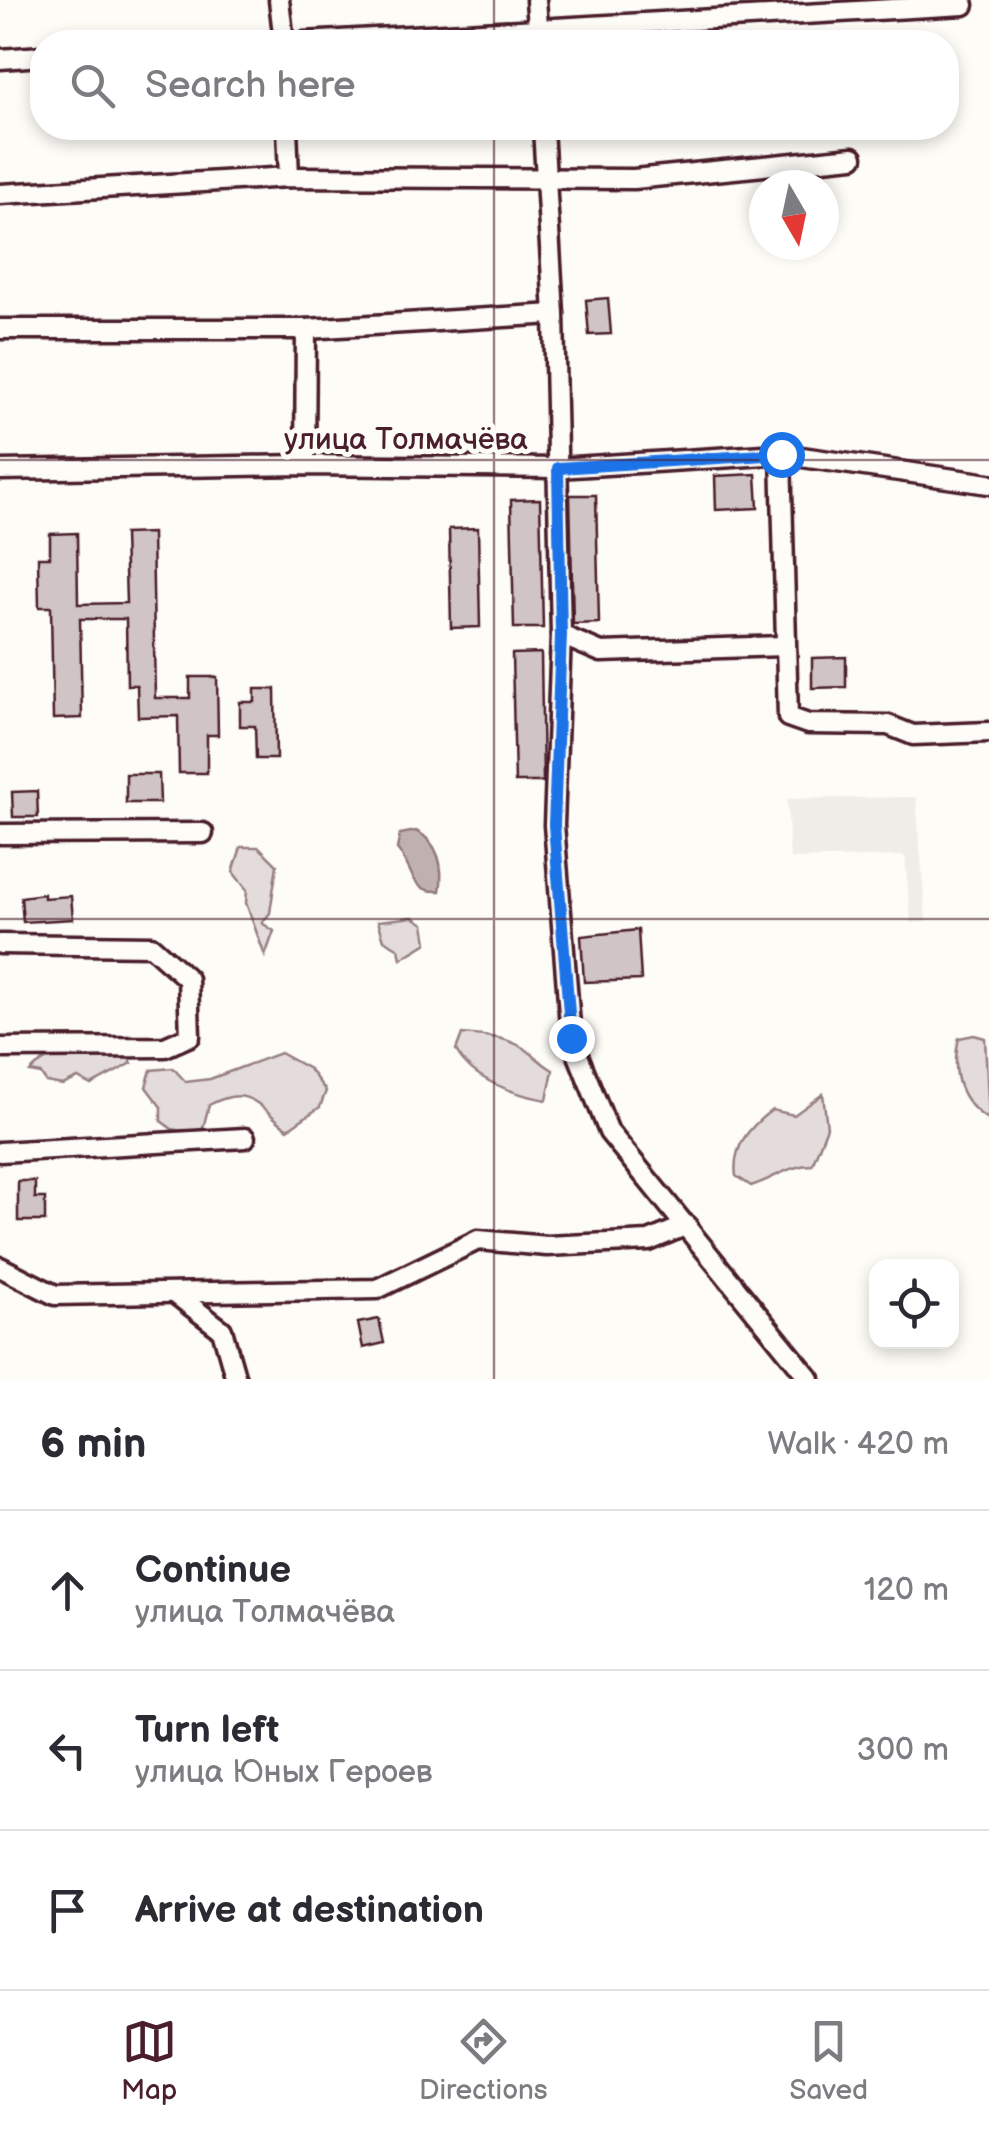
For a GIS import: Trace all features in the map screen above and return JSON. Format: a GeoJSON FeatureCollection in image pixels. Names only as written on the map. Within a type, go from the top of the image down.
{"type":"FeatureCollection","features":[{"type":"Feature","properties":{"kind":"street"},"geometry":{"type":"LineString","coordinates":[[279,0],[283,30]]}},
{"type":"Feature","properties":{"kind":"street"},"geometry":{"type":"LineString","coordinates":[[536,0],[538,30]]}},
{"type":"Feature","properties":{"kind":"street"},"geometry":{"type":"LineString","coordinates":[[620,30],[964,5]]}},
{"type":"Feature","properties":{"kind":"street"},"geometry":{"type":"LineString","coordinates":[[0,59],[30,57]]}},
{"type":"Feature","properties":{"kind":"street"},"geometry":{"type":"LineString","coordinates":[[288,140],[289,176]]}},
{"type":"Feature","properties":{"kind":"street"},"geometry":{"type":"LineString","coordinates":[[544,140],[554,314],[561,635],[554,825],[571,1038],[609,1132],[810,1379]]}},
{"type":"Feature","properties":{"kind":"street"},"geometry":{"type":"LineString","coordinates":[[0,194],[289,176],[634,179],[853,157]]}},
{"type":"Feature","properties":{"kind":"street"},"geometry":{"type":"LineString","coordinates":[[0,329],[306,329],[554,314]]}},
{"type":"Feature","properties":{"kind":"street"},"geometry":{"type":"LineString","coordinates":[[305,465],[306,329]]}},
{"type":"Feature","properties":{"kind":"street"},"geometry":{"type":"LineString","coordinates":[[781,454],[788,717],[808,724],[888,726],[914,735],[989,732]]}},
{"type":"Feature","properties":{"kind":"street","name":"улица Толмачёва"},"geometry":{"type":"LineString","coordinates":[[0,470],[305,465],[558,468],[781,454],[989,484]]}},
{"type":"Feature","properties":{"kind":"street"},"geometry":{"type":"LineString","coordinates":[[561,635],[601,652],[784,646]]}},
{"type":"Feature","properties":{"kind":"street"},"geometry":{"type":"LineString","coordinates":[[0,834],[203,833]]}},
{"type":"Feature","properties":{"kind":"street"},"geometry":{"type":"LineString","coordinates":[[0,944],[151,946],[188,980],[190,1036],[165,1048],[0,1048]]}},
{"type":"Feature","properties":{"kind":"street"},"geometry":{"type":"LineString","coordinates":[[0,1152],[245,1138]]}},
{"type":"Feature","properties":{"kind":"street"},"geometry":{"type":"LineString","coordinates":[[0,1267],[56,1295],[178,1296],[377,1289],[478,1240],[547,1246],[649,1242],[687,1224]]}},
{"type":"Feature","properties":{"kind":"street"},"geometry":{"type":"LineString","coordinates":[[178,1296],[222,1330],[236,1379]]}},
{"type":"Feature","properties":{"kind":"shaded area"},"geometry":{"type":"Polygon","coordinates":[[[916,797],[926,922],[911,923],[905,856],[790,859],[787,799],[916,797]]]}},
{"type":"Feature","properties":{"kind":"shaded area"},"geometry":{"type":"Polygon","coordinates":[[[416,831],[430,842],[438,856],[440,891],[417,884],[397,849],[400,834],[416,831]]]}},
{"type":"Feature","properties":{"kind":"shaded area"},"geometry":{"type":"Polygon","coordinates":[[[241,847],[259,847],[277,865],[270,913],[262,923],[274,931],[265,956],[246,903],[247,890],[233,872],[241,847]]]}},
{"type":"Feature","properties":{"kind":"shaded area"},"geometry":{"type":"Polygon","coordinates":[[[413,917],[424,924],[427,943],[401,959],[399,949],[384,940],[378,921],[413,917]]]}},
{"type":"Feature","properties":{"kind":"shaded area"},"geometry":{"type":"Polygon","coordinates":[[[462,1034],[513,1043],[553,1070],[547,1100],[507,1089],[472,1070],[456,1050],[462,1034]]]}},
{"type":"Feature","properties":{"kind":"shaded area"},"geometry":{"type":"Polygon","coordinates":[[[959,1038],[985,1038],[989,1120],[970,1104],[957,1074],[959,1038]]]}},
{"type":"Feature","properties":{"kind":"shaded area"},"geometry":{"type":"Polygon","coordinates":[[[125,1053],[132,1063],[91,1085],[78,1078],[63,1085],[46,1082],[41,1074],[30,1072],[61,1055],[125,1053]]]}},
{"type":"Feature","properties":{"kind":"shaded area"},"geometry":{"type":"Polygon","coordinates":[[[280,1053],[309,1069],[326,1091],[320,1107],[288,1129],[253,1100],[235,1096],[209,1105],[203,1128],[194,1134],[172,1129],[161,1121],[161,1107],[146,1087],[151,1070],[173,1068],[186,1082],[210,1079],[280,1053]]]}},
{"type":"Feature","properties":{"kind":"shaded area"},"geometry":{"type":"Polygon","coordinates":[[[823,1094],[827,1127],[812,1165],[751,1186],[736,1176],[740,1147],[756,1123],[772,1110],[794,1115],[823,1094]]]}},
{"type":"Feature","properties":{"kind":"building"},"geometry":{"type":"Polygon","coordinates":[[[608,298],[611,334],[589,335],[586,300],[608,298]]]}},
{"type":"Feature","properties":{"kind":"building"},"geometry":{"type":"Polygon","coordinates":[[[756,474],[758,508],[716,510],[715,476],[756,474]]]}},
{"type":"Feature","properties":{"kind":"building"},"geometry":{"type":"Polygon","coordinates":[[[570,495],[596,495],[599,623],[573,624],[570,495]]]}},
{"type":"Feature","properties":{"kind":"building"},"geometry":{"type":"Polygon","coordinates":[[[540,499],[543,628],[514,628],[511,500],[540,499]]]}},
{"type":"Feature","properties":{"kind":"building"},"geometry":{"type":"Polygon","coordinates":[[[478,528],[480,627],[451,628],[449,529],[478,528]]]}},
{"type":"Feature","properties":{"kind":"building"},"geometry":{"type":"Polygon","coordinates":[[[77,533],[78,604],[126,603],[124,534],[152,533],[155,698],[190,698],[190,677],[217,677],[218,735],[207,735],[207,773],[179,773],[178,716],[138,717],[137,685],[127,685],[126,619],[80,619],[82,718],[53,719],[51,607],[39,607],[38,557],[50,557],[50,534],[77,533]]]}},
{"type":"Feature","properties":{"kind":"building"},"geometry":{"type":"Polygon","coordinates":[[[541,653],[543,782],[515,782],[512,654],[541,653]]]}},
{"type":"Feature","properties":{"kind":"building"},"geometry":{"type":"Polygon","coordinates":[[[846,657],[846,687],[812,688],[812,658],[846,657]]]}},
{"type":"Feature","properties":{"kind":"building"},"geometry":{"type":"Polygon","coordinates":[[[255,689],[275,689],[276,759],[256,759],[255,726],[240,726],[240,702],[255,702],[255,689]]]}},
{"type":"Feature","properties":{"kind":"building"},"geometry":{"type":"Polygon","coordinates":[[[126,774],[159,774],[160,803],[126,803],[126,774]]]}},
{"type":"Feature","properties":{"kind":"building"},"geometry":{"type":"Polygon","coordinates":[[[37,791],[38,817],[13,817],[12,792],[37,791]]]}},
{"type":"Feature","properties":{"kind":"building"},"geometry":{"type":"Polygon","coordinates":[[[44,894],[44,898],[71,896],[73,919],[23,922],[21,897],[44,894]]]}},
{"type":"Feature","properties":{"kind":"building"},"geometry":{"type":"Polygon","coordinates":[[[638,930],[641,980],[584,982],[581,936],[638,930]]]}},
{"type":"Feature","properties":{"kind":"building"},"geometry":{"type":"Polygon","coordinates":[[[18,1181],[35,1181],[35,1198],[45,1198],[45,1221],[18,1221],[18,1181]]]}},
{"type":"Feature","properties":{"kind":"building"},"geometry":{"type":"Polygon","coordinates":[[[379,1319],[384,1343],[363,1348],[358,1323],[379,1319]]]}},
{"type":"Feature","properties":{"kind":"route"},"geometry":{"type":"LineString","coordinates":[[571,1038],[554,825],[561,635],[558,468],[781,454]]}}]}
